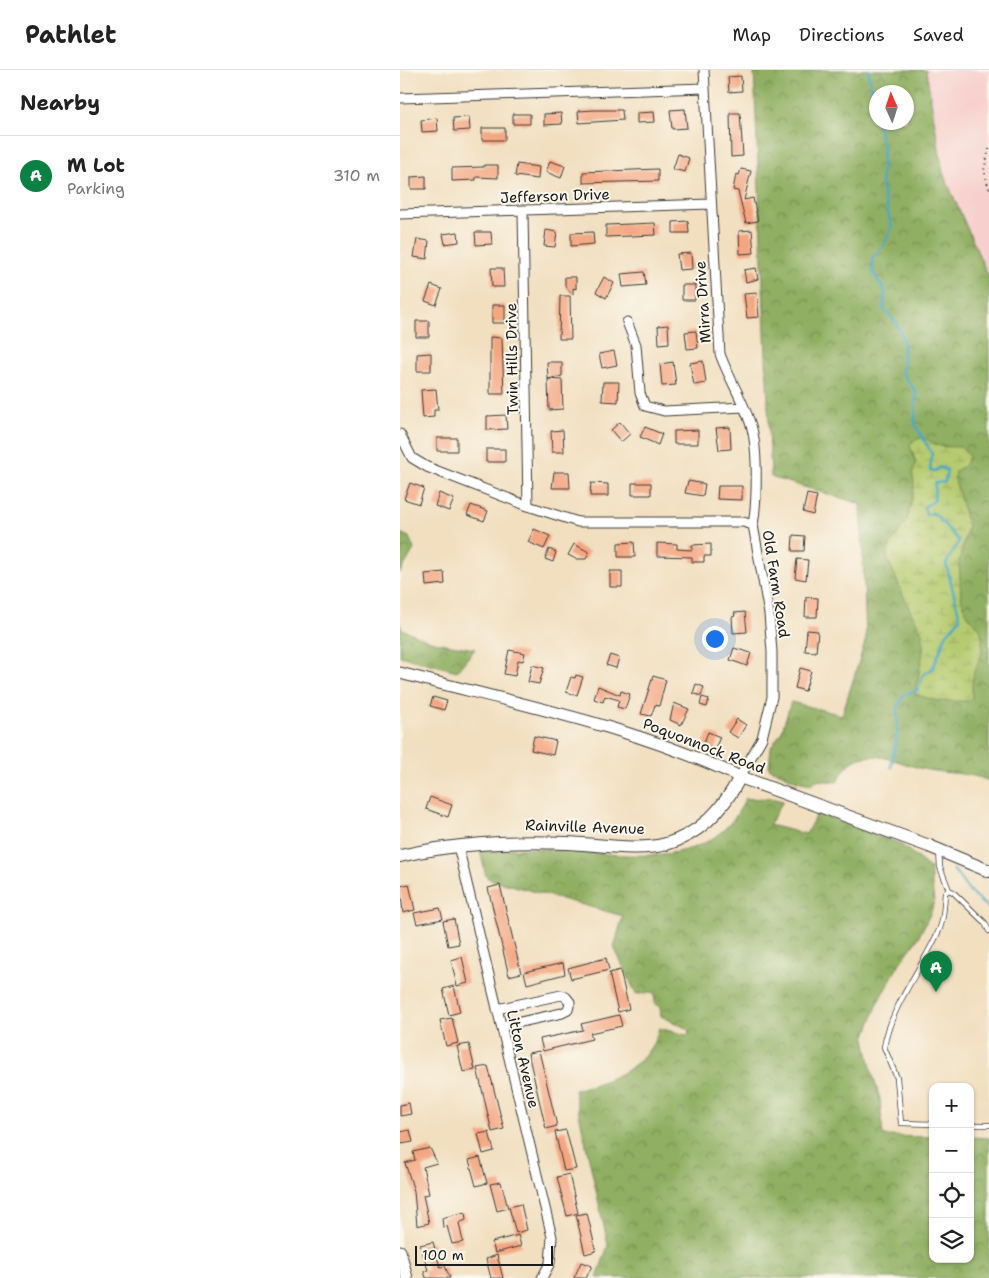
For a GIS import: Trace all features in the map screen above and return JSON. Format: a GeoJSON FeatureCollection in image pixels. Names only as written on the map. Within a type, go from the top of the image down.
{"type":"FeatureCollection","features":[{"type":"Feature","properties":{"kind":"main road","name":"Rainville Avenue"},"geometry":{"type":"LineString","coordinates":[[400,856],[458,846],[520,841],[642,847],[666,844],[683,838],[714,815],[732,794],[740,777]]}},
{"type":"Feature","properties":{"kind":"main road","name":"Poquonnock Road"},"geometry":{"type":"LineString","coordinates":[[740,777],[939,850],[989,871]]}},
{"type":"Feature","properties":{"kind":"street","name":"Mirra Drive"},"geometry":{"type":"LineString","coordinates":[[704,70],[720,354],[728,377],[744,407],[752,429],[755,510],[753,525]]}},
{"type":"Feature","properties":{"kind":"street"},"geometry":{"type":"LineString","coordinates":[[400,98],[705,88]]}},
{"type":"Feature","properties":{"kind":"street","name":"Jefferson Drive"},"geometry":{"type":"LineString","coordinates":[[400,214],[711,204]]}},
{"type":"Feature","properties":{"kind":"street","name":"Twin Hills Drive"},"geometry":{"type":"LineString","coordinates":[[524,211],[528,506]]}},
{"type":"Feature","properties":{"kind":"street"},"geometry":{"type":"LineString","coordinates":[[627,322],[636,344],[640,392],[645,406],[664,411],[744,407]]}},
{"type":"Feature","properties":{"kind":"street","name":"Old Farm Road"},"geometry":{"type":"LineString","coordinates":[[400,434],[412,458],[427,467],[565,519],[592,523],[743,522],[753,525],[769,614],[772,652],[772,697],[762,738],[740,777]]}},
{"type":"Feature","properties":{"kind":"street","name":"Poquonnock Road"},"geometry":{"type":"LineString","coordinates":[[400,673],[609,728],[657,744],[740,777]]}},
{"type":"Feature","properties":{"kind":"street","name":"Litton Avenue"},"geometry":{"type":"LineString","coordinates":[[458,846],[552,1237],[550,1263],[542,1278]]}},
{"type":"Feature","properties":{"kind":"street"},"geometry":{"type":"LineString","coordinates":[[497,1009],[561,995],[570,1002],[568,1010],[562,1013],[502,1026]]}},
{"type":"Feature","properties":{"kind":"street"},"geometry":{"type":"LineString","coordinates":[[400,1251],[407,1278]]}},
{"type":"Feature","properties":{"kind":"lane"},"geometry":{"type":"LineString","coordinates":[[939,850],[940,867],[949,890],[978,916],[989,930]]}},
{"type":"Feature","properties":{"kind":"lane"},"geometry":{"type":"LineString","coordinates":[[929,1124],[900,1122],[897,1078],[884,1047],[898,1004],[928,954],[941,926],[945,893],[949,890]]}},
{"type":"Feature","properties":{"kind":"lane"},"geometry":{"type":"LineString","coordinates":[[974,1125],[989,1125]]}},
{"type":"Feature","properties":{"kind":"path"},"geometry":{"type":"LineString","coordinates":[[989,149],[984,170],[989,189]]}},
{"type":"Feature","properties":{"kind":"shaded area"},"geometry":{"type":"Polygon","coordinates":[[[926,70],[989,70],[989,278],[943,173],[926,70]]]}},
{"type":"Feature","properties":{"kind":"green space"},"geometry":{"type":"Polygon","coordinates":[[[754,70],[926,70],[943,173],[989,278],[989,781],[966,775],[928,770],[872,756],[854,760],[837,782],[816,780],[811,784],[797,781],[769,768],[771,747],[781,733],[791,702],[842,715],[866,639],[861,504],[771,477],[754,70]]]}},
{"type":"Feature","properties":{"kind":"green space"},"geometry":{"type":"Polygon","coordinates":[[[921,438],[940,446],[964,449],[969,457],[964,466],[955,471],[955,480],[968,526],[959,561],[961,597],[964,608],[971,620],[980,628],[982,637],[982,653],[974,672],[972,699],[970,701],[937,701],[915,694],[923,652],[923,635],[905,600],[887,557],[890,545],[907,518],[914,491],[913,473],[916,463],[910,445],[913,441],[921,438]]]}},
{"type":"Feature","properties":{"kind":"green space"},"geometry":{"type":"Polygon","coordinates":[[[400,533],[409,537],[414,549],[400,573],[400,533]]]}},
{"type":"Feature","properties":{"kind":"green space"},"geometry":{"type":"Polygon","coordinates":[[[400,624],[402,629],[433,642],[475,649],[457,671],[400,656],[400,624]]]}},
{"type":"Feature","properties":{"kind":"green space"},"geometry":{"type":"Polygon","coordinates":[[[770,798],[783,801],[769,825],[806,834],[817,813],[899,843],[930,868],[934,901],[931,912],[917,940],[900,963],[880,998],[865,1038],[880,1099],[883,1136],[929,1137],[929,1263],[974,1263],[974,1137],[989,1138],[989,1278],[597,1278],[608,1245],[574,1090],[614,1077],[637,1063],[654,1042],[659,1028],[685,1035],[689,1034],[688,1029],[661,1016],[660,1007],[655,1004],[654,993],[636,994],[614,947],[623,916],[489,879],[486,876],[480,851],[534,849],[656,855],[683,851],[708,841],[729,824],[745,799],[770,798]]]}},
{"type":"Feature","properties":{"kind":"building"},"geometry":{"type":"Polygon","coordinates":[[[741,76],[742,91],[729,92],[728,77],[741,76]]]}},
{"type":"Feature","properties":{"kind":"building"},"geometry":{"type":"Polygon","coordinates":[[[685,109],[687,128],[672,129],[670,110],[685,109]]]}},
{"type":"Feature","properties":{"kind":"building"},"geometry":{"type":"Polygon","coordinates":[[[622,110],[623,120],[579,123],[578,111],[622,110]]]}},
{"type":"Feature","properties":{"kind":"building"},"geometry":{"type":"Polygon","coordinates":[[[654,112],[655,122],[637,123],[637,113],[654,112]]]}},
{"type":"Feature","properties":{"kind":"building"},"geometry":{"type":"Polygon","coordinates":[[[561,113],[562,124],[544,125],[544,114],[561,113]]]}},
{"type":"Feature","properties":{"kind":"building"},"geometry":{"type":"Polygon","coordinates":[[[730,113],[740,113],[743,156],[731,157],[730,113]]]}},
{"type":"Feature","properties":{"kind":"building"},"geometry":{"type":"Polygon","coordinates":[[[513,114],[530,114],[530,124],[513,124],[513,114]]]}},
{"type":"Feature","properties":{"kind":"building"},"geometry":{"type":"Polygon","coordinates":[[[469,117],[470,130],[454,131],[453,118],[469,117]]]}},
{"type":"Feature","properties":{"kind":"building"},"geometry":{"type":"Polygon","coordinates":[[[437,118],[438,131],[422,132],[421,120],[437,118]]]}},
{"type":"Feature","properties":{"kind":"building"},"geometry":{"type":"Polygon","coordinates":[[[482,128],[505,128],[505,140],[482,140],[482,128]]]}},
{"type":"Feature","properties":{"kind":"building"},"geometry":{"type":"Polygon","coordinates":[[[678,154],[689,158],[685,172],[673,169],[678,154]]]}},
{"type":"Feature","properties":{"kind":"building"},"geometry":{"type":"Polygon","coordinates":[[[550,161],[565,166],[561,178],[546,172],[550,161]]]}},
{"type":"Feature","properties":{"kind":"building"},"geometry":{"type":"Polygon","coordinates":[[[517,164],[539,167],[538,179],[515,176],[517,164]]]}},
{"type":"Feature","properties":{"kind":"building"},"geometry":{"type":"Polygon","coordinates":[[[484,165],[498,165],[498,178],[476,177],[476,180],[452,181],[452,168],[484,167],[484,165]]]}},
{"type":"Feature","properties":{"kind":"building"},"geometry":{"type":"Polygon","coordinates":[[[658,169],[658,181],[583,183],[583,172],[658,169]]]}},
{"type":"Feature","properties":{"kind":"building"},"geometry":{"type":"Polygon","coordinates":[[[741,169],[751,171],[744,200],[753,198],[758,221],[746,223],[738,191],[733,190],[736,174],[739,175],[741,169]]]}},
{"type":"Feature","properties":{"kind":"building"},"geometry":{"type":"Polygon","coordinates":[[[426,176],[426,189],[411,189],[411,177],[426,176]]]}},
{"type":"Feature","properties":{"kind":"building"},"geometry":{"type":"Polygon","coordinates":[[[688,221],[689,233],[673,233],[673,222],[688,221]]]}},
{"type":"Feature","properties":{"kind":"building"},"geometry":{"type":"Polygon","coordinates":[[[655,223],[656,235],[606,237],[606,225],[655,223]]]}},
{"type":"Feature","properties":{"kind":"building"},"geometry":{"type":"Polygon","coordinates":[[[546,230],[557,232],[555,247],[544,246],[546,230]]]}},
{"type":"Feature","properties":{"kind":"building"},"geometry":{"type":"Polygon","coordinates":[[[752,230],[754,253],[740,254],[739,231],[752,230]]]}},
{"type":"Feature","properties":{"kind":"building"},"geometry":{"type":"Polygon","coordinates":[[[458,232],[459,242],[445,244],[443,234],[458,232]]]}},
{"type":"Feature","properties":{"kind":"building"},"geometry":{"type":"Polygon","coordinates":[[[475,232],[491,232],[492,244],[476,245],[475,232]]]}},
{"type":"Feature","properties":{"kind":"building"},"geometry":{"type":"Polygon","coordinates":[[[593,232],[594,244],[571,246],[571,233],[593,232]]]}},
{"type":"Feature","properties":{"kind":"building"},"geometry":{"type":"Polygon","coordinates":[[[417,239],[429,241],[427,259],[414,257],[417,239]]]}},
{"type":"Feature","properties":{"kind":"building"},"geometry":{"type":"Polygon","coordinates":[[[691,253],[692,269],[679,270],[677,254],[691,253]]]}},
{"type":"Feature","properties":{"kind":"building"},"geometry":{"type":"Polygon","coordinates":[[[491,268],[503,268],[504,287],[492,287],[491,268]]]}},
{"type":"Feature","properties":{"kind":"building"},"geometry":{"type":"Polygon","coordinates":[[[756,268],[758,279],[746,282],[744,270],[756,268]]]}},
{"type":"Feature","properties":{"kind":"building"},"geometry":{"type":"Polygon","coordinates":[[[644,272],[646,285],[623,287],[621,274],[644,272]]]}},
{"type":"Feature","properties":{"kind":"building"},"geometry":{"type":"Polygon","coordinates":[[[565,277],[576,277],[576,289],[573,288],[573,295],[565,286],[565,277]]]}},
{"type":"Feature","properties":{"kind":"building"},"geometry":{"type":"Polygon","coordinates":[[[604,277],[614,283],[606,298],[596,292],[604,277]]]}},
{"type":"Feature","properties":{"kind":"building"},"geometry":{"type":"Polygon","coordinates":[[[431,285],[442,289],[436,305],[425,301],[431,285]]]}},
{"type":"Feature","properties":{"kind":"building"},"geometry":{"type":"Polygon","coordinates":[[[682,285],[695,285],[695,300],[682,300],[682,285]]]}},
{"type":"Feature","properties":{"kind":"building"},"geometry":{"type":"Polygon","coordinates":[[[757,293],[759,317],[747,318],[744,294],[757,293]]]}},
{"type":"Feature","properties":{"kind":"building"},"geometry":{"type":"Polygon","coordinates":[[[560,296],[570,296],[571,339],[559,339],[560,296]]]}},
{"type":"Feature","properties":{"kind":"building"},"geometry":{"type":"Polygon","coordinates":[[[492,305],[505,305],[505,323],[492,323],[492,305]]]}},
{"type":"Feature","properties":{"kind":"building"},"geometry":{"type":"Polygon","coordinates":[[[416,321],[429,321],[429,337],[416,337],[416,321]]]}},
{"type":"Feature","properties":{"kind":"building"},"geometry":{"type":"Polygon","coordinates":[[[668,325],[669,343],[659,344],[658,326],[668,325]]]}},
{"type":"Feature","properties":{"kind":"building"},"geometry":{"type":"Polygon","coordinates":[[[696,331],[698,348],[687,349],[685,332],[696,331]]]}},
{"type":"Feature","properties":{"kind":"building"},"geometry":{"type":"Polygon","coordinates":[[[490,337],[502,338],[504,394],[490,394],[490,337]]]}},
{"type":"Feature","properties":{"kind":"building"},"geometry":{"type":"Polygon","coordinates":[[[614,351],[617,365],[602,368],[599,354],[614,351]]]}},
{"type":"Feature","properties":{"kind":"building"},"geometry":{"type":"Polygon","coordinates":[[[431,353],[431,371],[417,371],[417,354],[431,353]]]}},
{"type":"Feature","properties":{"kind":"building"},"geometry":{"type":"Polygon","coordinates":[[[703,361],[706,383],[694,385],[690,363],[703,361]]]}},
{"type":"Feature","properties":{"kind":"building"},"geometry":{"type":"Polygon","coordinates":[[[547,362],[562,362],[562,376],[548,379],[547,362]]]}},
{"type":"Feature","properties":{"kind":"building"},"geometry":{"type":"Polygon","coordinates":[[[673,362],[676,385],[662,386],[660,364],[673,362]]]}},
{"type":"Feature","properties":{"kind":"building"},"geometry":{"type":"Polygon","coordinates":[[[548,379],[562,380],[563,409],[549,410],[548,379]]]}},
{"type":"Feature","properties":{"kind":"building"},"geometry":{"type":"Polygon","coordinates":[[[603,382],[619,382],[618,402],[602,401],[603,382]]]}},
{"type":"Feature","properties":{"kind":"building"},"geometry":{"type":"Polygon","coordinates":[[[436,389],[438,410],[434,410],[434,417],[423,418],[421,390],[436,389]]]}},
{"type":"Feature","properties":{"kind":"building"},"geometry":{"type":"Polygon","coordinates":[[[506,415],[507,429],[487,430],[487,416],[506,415]]]}},
{"type":"Feature","properties":{"kind":"building"},"geometry":{"type":"Polygon","coordinates":[[[620,422],[630,434],[621,442],[611,430],[620,422]]]}},
{"type":"Feature","properties":{"kind":"building"},"geometry":{"type":"Polygon","coordinates":[[[645,427],[662,434],[658,445],[640,437],[645,427]]]}},
{"type":"Feature","properties":{"kind":"building"},"geometry":{"type":"Polygon","coordinates":[[[730,427],[731,449],[719,450],[716,428],[730,427]]]}},
{"type":"Feature","properties":{"kind":"building"},"geometry":{"type":"Polygon","coordinates":[[[563,430],[564,452],[552,452],[551,431],[563,430]]]}},
{"type":"Feature","properties":{"kind":"building"},"geometry":{"type":"Polygon","coordinates":[[[698,430],[698,444],[674,444],[674,431],[698,430]]]}},
{"type":"Feature","properties":{"kind":"building"},"geometry":{"type":"Polygon","coordinates":[[[437,438],[457,438],[457,451],[437,451],[437,438]]]}},
{"type":"Feature","properties":{"kind":"building"},"geometry":{"type":"Polygon","coordinates":[[[486,449],[505,449],[505,462],[486,462],[486,449]]]}},
{"type":"Feature","properties":{"kind":"building"},"geometry":{"type":"Polygon","coordinates":[[[554,472],[569,472],[570,488],[552,488],[554,472]]]}},
{"type":"Feature","properties":{"kind":"building"},"geometry":{"type":"Polygon","coordinates":[[[688,481],[705,484],[703,496],[685,493],[688,481]]]}},
{"type":"Feature","properties":{"kind":"building"},"geometry":{"type":"Polygon","coordinates":[[[410,483],[424,488],[419,504],[404,499],[410,483]]]}},
{"type":"Feature","properties":{"kind":"building"},"geometry":{"type":"Polygon","coordinates":[[[591,483],[608,484],[608,496],[590,496],[591,483]]]}},
{"type":"Feature","properties":{"kind":"building"},"geometry":{"type":"Polygon","coordinates":[[[632,483],[651,483],[651,495],[632,495],[632,483]]]}},
{"type":"Feature","properties":{"kind":"building"},"geometry":{"type":"Polygon","coordinates":[[[718,486],[742,486],[742,500],[717,499],[718,486]]]}},
{"type":"Feature","properties":{"kind":"building"},"geometry":{"type":"Polygon","coordinates":[[[439,493],[454,499],[449,511],[435,506],[439,493]]]}},
{"type":"Feature","properties":{"kind":"building"},"geometry":{"type":"Polygon","coordinates":[[[807,494],[817,496],[813,515],[803,512],[807,494]]]}},
{"type":"Feature","properties":{"kind":"building"},"geometry":{"type":"Polygon","coordinates":[[[471,505],[488,511],[484,521],[467,515],[471,505]]]}},
{"type":"Feature","properties":{"kind":"building"},"geometry":{"type":"Polygon","coordinates":[[[534,529],[550,536],[544,549],[528,542],[534,529]]]}},
{"type":"Feature","properties":{"kind":"building"},"geometry":{"type":"Polygon","coordinates":[[[793,535],[805,536],[804,551],[792,551],[793,535]]]}},
{"type":"Feature","properties":{"kind":"building"},"geometry":{"type":"Polygon","coordinates":[[[634,542],[635,557],[618,557],[618,543],[634,542]]]}},
{"type":"Feature","properties":{"kind":"building"},"geometry":{"type":"Polygon","coordinates":[[[657,543],[677,544],[677,549],[692,550],[692,545],[711,544],[711,556],[704,556],[704,562],[692,562],[692,557],[657,556],[657,543]]]}},
{"type":"Feature","properties":{"kind":"building"},"geometry":{"type":"Polygon","coordinates":[[[574,544],[589,552],[586,559],[576,559],[568,555],[574,544]]]}},
{"type":"Feature","properties":{"kind":"building"},"geometry":{"type":"Polygon","coordinates":[[[549,549],[556,552],[553,562],[545,559],[549,549]]]}},
{"type":"Feature","properties":{"kind":"building"},"geometry":{"type":"Polygon","coordinates":[[[797,559],[808,560],[806,580],[795,578],[797,559]]]}},
{"type":"Feature","properties":{"kind":"building"},"geometry":{"type":"Polygon","coordinates":[[[610,571],[622,571],[622,587],[610,587],[610,571]]]}},
{"type":"Feature","properties":{"kind":"building"},"geometry":{"type":"Polygon","coordinates":[[[444,572],[445,584],[426,586],[425,574],[444,572]]]}},
{"type":"Feature","properties":{"kind":"building"},"geometry":{"type":"Polygon","coordinates":[[[806,597],[818,598],[817,617],[805,617],[806,597]]]}},
{"type":"Feature","properties":{"kind":"building"},"geometry":{"type":"Polygon","coordinates":[[[745,612],[747,632],[733,633],[732,617],[735,616],[734,613],[745,612]]]}},
{"type":"Feature","properties":{"kind":"building"},"geometry":{"type":"Polygon","coordinates":[[[807,630],[818,631],[816,652],[805,651],[807,630]]]}},
{"type":"Feature","properties":{"kind":"building"},"geometry":{"type":"Polygon","coordinates":[[[734,648],[751,653],[747,666],[730,660],[734,648]]]}},
{"type":"Feature","properties":{"kind":"building"},"geometry":{"type":"Polygon","coordinates":[[[509,650],[525,653],[523,661],[518,660],[515,676],[504,674],[509,650]]]}},
{"type":"Feature","properties":{"kind":"building"},"geometry":{"type":"Polygon","coordinates":[[[610,655],[619,658],[616,668],[606,665],[610,655]]]}},
{"type":"Feature","properties":{"kind":"building"},"geometry":{"type":"Polygon","coordinates":[[[532,665],[544,668],[539,684],[528,682],[532,665]]]}},
{"type":"Feature","properties":{"kind":"building"},"geometry":{"type":"Polygon","coordinates":[[[800,668],[811,671],[805,691],[795,688],[800,668]]]}},
{"type":"Feature","properties":{"kind":"building"},"geometry":{"type":"Polygon","coordinates":[[[576,675],[583,677],[577,695],[566,692],[571,677],[575,678],[576,675]]]}},
{"type":"Feature","properties":{"kind":"building"},"geometry":{"type":"Polygon","coordinates":[[[653,676],[666,680],[659,706],[655,705],[651,716],[641,714],[653,676]]]}},
{"type":"Feature","properties":{"kind":"building"},"geometry":{"type":"Polygon","coordinates":[[[696,684],[704,687],[701,696],[693,693],[696,684]]]}},
{"type":"Feature","properties":{"kind":"building"},"geometry":{"type":"Polygon","coordinates":[[[598,686],[620,695],[621,691],[630,694],[625,709],[617,707],[619,700],[605,696],[603,702],[594,699],[598,686]]]}},
{"type":"Feature","properties":{"kind":"building"},"geometry":{"type":"Polygon","coordinates":[[[433,697],[447,701],[444,710],[430,706],[433,697]]]}},
{"type":"Feature","properties":{"kind":"building"},"geometry":{"type":"Polygon","coordinates":[[[702,697],[709,699],[707,707],[700,705],[702,697]]]}},
{"type":"Feature","properties":{"kind":"building"},"geometry":{"type":"Polygon","coordinates":[[[674,703],[689,709],[681,725],[670,720],[674,703]]]}},
{"type":"Feature","properties":{"kind":"building"},"geometry":{"type":"Polygon","coordinates":[[[737,719],[746,725],[738,738],[728,732],[737,719]]]}},
{"type":"Feature","properties":{"kind":"building"},"geometry":{"type":"Polygon","coordinates":[[[708,732],[720,737],[715,749],[703,745],[708,732]]]}},
{"type":"Feature","properties":{"kind":"building"},"geometry":{"type":"Polygon","coordinates":[[[534,736],[556,741],[553,755],[531,750],[534,736]]]}},
{"type":"Feature","properties":{"kind":"building"},"geometry":{"type":"Polygon","coordinates":[[[430,797],[452,805],[448,817],[426,809],[430,797]]]}},
{"type":"Feature","properties":{"kind":"building"},"geometry":{"type":"Polygon","coordinates":[[[409,884],[415,910],[403,913],[400,886],[409,884]]]}},
{"type":"Feature","properties":{"kind":"building"},"geometry":{"type":"Polygon","coordinates":[[[500,885],[521,973],[509,976],[488,888],[500,885]]]}},
{"type":"Feature","properties":{"kind":"building"},"geometry":{"type":"Polygon","coordinates":[[[440,908],[443,919],[417,924],[414,913],[440,908]]]}},
{"type":"Feature","properties":{"kind":"building"},"geometry":{"type":"Polygon","coordinates":[[[454,919],[459,944],[448,946],[443,921],[454,919]]]}},
{"type":"Feature","properties":{"kind":"building"},"geometry":{"type":"Polygon","coordinates":[[[462,957],[468,983],[457,986],[451,960],[462,957]]]}},
{"type":"Feature","properties":{"kind":"building"},"geometry":{"type":"Polygon","coordinates":[[[606,958],[609,970],[571,979],[568,968],[606,958]]]}},
{"type":"Feature","properties":{"kind":"building"},"geometry":{"type":"Polygon","coordinates":[[[563,963],[565,974],[527,984],[524,972],[563,963]]]}},
{"type":"Feature","properties":{"kind":"building"},"geometry":{"type":"Polygon","coordinates":[[[620,970],[629,1009],[618,1012],[609,973],[620,970]]]}},
{"type":"Feature","properties":{"kind":"building"},"geometry":{"type":"Polygon","coordinates":[[[454,986],[460,1012],[449,1015],[443,989],[454,986]]]}},
{"type":"Feature","properties":{"kind":"building"},"geometry":{"type":"Polygon","coordinates":[[[619,1015],[622,1026],[590,1033],[592,1039],[543,1051],[540,1039],[583,1030],[581,1024],[619,1015]]]}},
{"type":"Feature","properties":{"kind":"building"},"geometry":{"type":"Polygon","coordinates":[[[452,1018],[458,1043],[446,1046],[440,1020],[452,1018]]]}},
{"type":"Feature","properties":{"kind":"building"},"geometry":{"type":"Polygon","coordinates":[[[469,1044],[475,1070],[463,1072],[457,1046],[469,1044]]]}},
{"type":"Feature","properties":{"kind":"building"},"geometry":{"type":"Polygon","coordinates":[[[539,1051],[557,1126],[546,1129],[528,1053],[539,1051]]]}},
{"type":"Feature","properties":{"kind":"building"},"geometry":{"type":"Polygon","coordinates":[[[488,1066],[504,1129],[492,1132],[477,1068],[488,1066]]]}},
{"type":"Feature","properties":{"kind":"building"},"geometry":{"type":"Polygon","coordinates":[[[409,1103],[411,1114],[400,1116],[400,1105],[409,1103]]]}},
{"type":"Feature","properties":{"kind":"building"},"geometry":{"type":"Polygon","coordinates":[[[410,1130],[413,1142],[401,1144],[400,1132],[410,1130]]]}},
{"type":"Feature","properties":{"kind":"building"},"geometry":{"type":"Polygon","coordinates":[[[566,1130],[576,1169],[564,1171],[555,1132],[566,1130]]]}},
{"type":"Feature","properties":{"kind":"building"},"geometry":{"type":"Polygon","coordinates":[[[489,1132],[494,1151],[483,1154],[478,1134],[489,1132]]]}},
{"type":"Feature","properties":{"kind":"building"},"geometry":{"type":"Polygon","coordinates":[[[430,1148],[437,1163],[423,1167],[429,1194],[423,1195],[429,1223],[417,1226],[414,1191],[405,1163],[415,1160],[413,1152],[430,1148]]]}},
{"type":"Feature","properties":{"kind":"building"},"geometry":{"type":"Polygon","coordinates":[[[480,1157],[487,1183],[476,1186],[469,1160],[480,1157]]]}},
{"type":"Feature","properties":{"kind":"building"},"geometry":{"type":"Polygon","coordinates":[[[569,1174],[578,1213],[567,1216],[557,1177],[569,1174]]]}},
{"type":"Feature","properties":{"kind":"building"},"geometry":{"type":"Polygon","coordinates":[[[501,1182],[508,1208],[497,1211],[490,1184],[501,1182]]]}},
{"type":"Feature","properties":{"kind":"building"},"geometry":{"type":"Polygon","coordinates":[[[521,1204],[527,1230],[516,1233],[509,1207],[521,1204]]]}},
{"type":"Feature","properties":{"kind":"building"},"geometry":{"type":"Polygon","coordinates":[[[465,1212],[466,1220],[459,1223],[463,1242],[452,1244],[447,1226],[443,1227],[442,1218],[465,1212]]]}},
{"type":"Feature","properties":{"kind":"building"},"geometry":{"type":"Polygon","coordinates":[[[587,1213],[596,1251],[585,1254],[576,1215],[587,1213]]]}},
{"type":"Feature","properties":{"kind":"building"},"geometry":{"type":"Polygon","coordinates":[[[518,1235],[521,1246],[495,1253],[492,1242],[518,1235]]]}},
{"type":"Feature","properties":{"kind":"building"},"geometry":{"type":"Polygon","coordinates":[[[433,1242],[440,1267],[445,1266],[450,1278],[426,1278],[424,1271],[428,1270],[420,1245],[433,1242]]]}},
{"type":"Feature","properties":{"kind":"building"},"geometry":{"type":"Polygon","coordinates":[[[497,1255],[503,1278],[491,1278],[486,1259],[497,1255]]]}},
{"type":"Feature","properties":{"kind":"building"},"geometry":{"type":"Polygon","coordinates":[[[581,1262],[592,1266],[586,1278],[574,1278],[581,1262]]]}},
{"type":"Feature","properties":{"kind":"waterway"},"geometry":{"type":"LineString","coordinates":[[868,70],[871,85]]}},
{"type":"Feature","properties":{"kind":"waterway"},"geometry":{"type":"LineString","coordinates":[[879,130],[883,149],[881,185],[892,228],[884,244],[872,259],[873,272],[885,292],[884,310],[897,324],[900,331],[903,346],[902,373],[916,392],[915,424],[932,454],[930,470],[935,471],[940,467],[947,470],[945,482],[935,483],[934,501],[924,507],[926,515],[934,513],[959,541],[946,564],[960,618],[946,635],[933,668],[923,675],[918,690],[903,695],[897,711],[898,729],[891,767]]}},
{"type":"Feature","properties":{"kind":"waterway"},"geometry":{"type":"LineString","coordinates":[[953,869],[970,892],[989,909]]}},
{"type":"Feature","properties":{"kind":"place","name":"M Lot"},"geometry":{"type":"Point","coordinates":[936,992]}}]}
